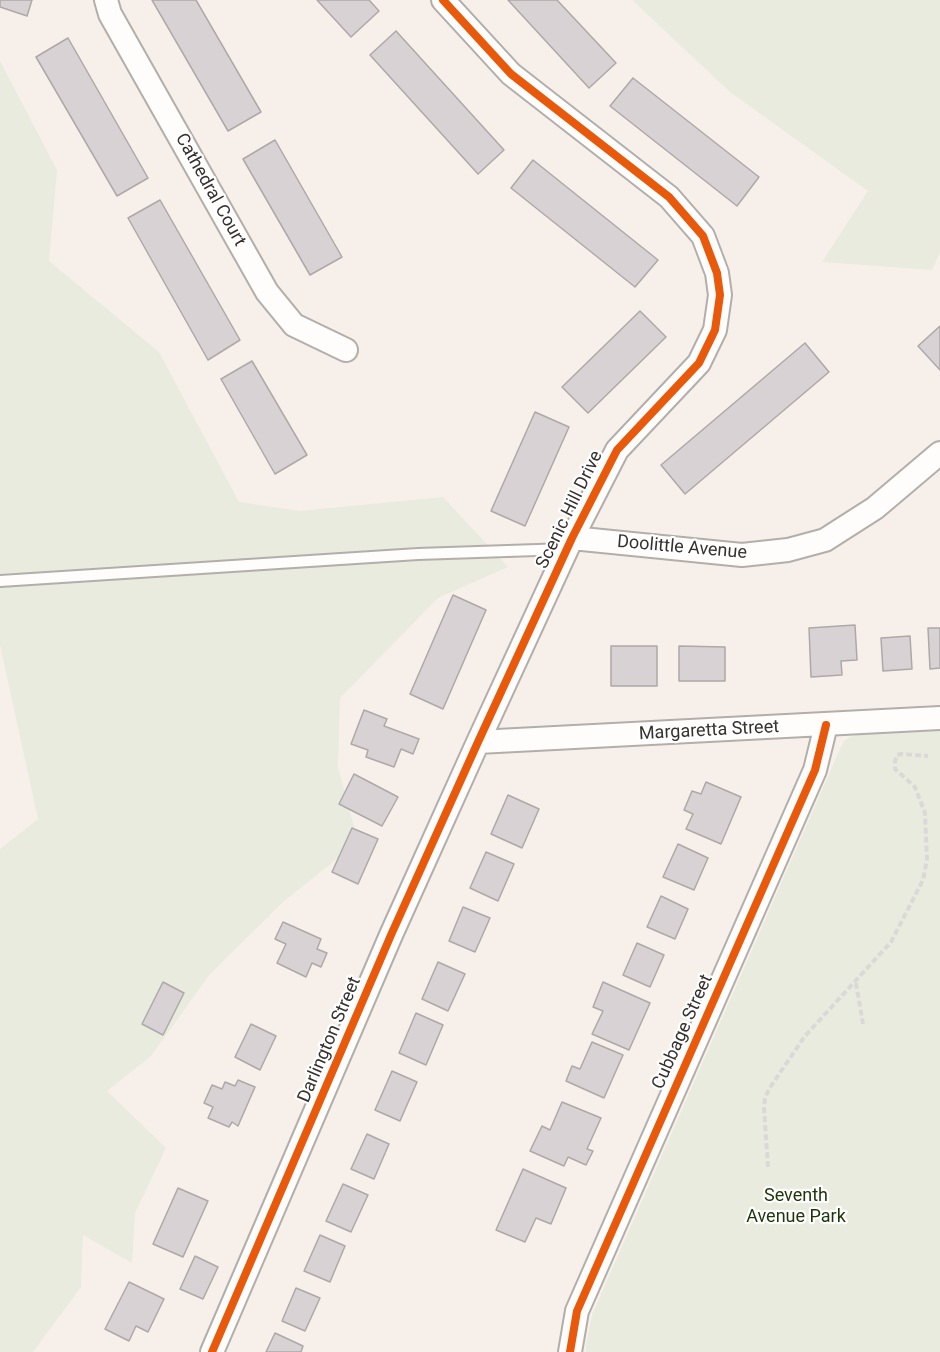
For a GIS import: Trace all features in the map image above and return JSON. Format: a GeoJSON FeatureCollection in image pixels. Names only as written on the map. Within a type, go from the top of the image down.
{"type":"FeatureCollection","features":[{"type":"Feature","properties":{"kind":"street","name":"Cathedral Court"},"geometry":{"type":"LineString","coordinates":[[106,0],[110,14],[267,292],[294,325],[346,350]]}},
{"type":"Feature","properties":{"kind":"street","name":"Scenic Hill Drive"},"geometry":{"type":"LineString","coordinates":[[443,0],[511,74],[669,197],[703,236],[717,273],[720,295],[715,330],[699,363],[616,450],[570,543],[478,742]]}},
{"type":"Feature","properties":{"kind":"street","name":"Doolittle Avenue"},"geometry":{"type":"LineString","coordinates":[[570,543],[742,555],[788,550],[825,540],[835,534],[875,508],[940,453]]}},
{"type":"Feature","properties":{"kind":"street","name":"Margaretta Street"},"geometry":{"type":"LineString","coordinates":[[478,742],[940,718]]}},
{"type":"Feature","properties":{"kind":"street","name":"Cubbage Street"},"geometry":{"type":"LineString","coordinates":[[570,1352],[577,1311],[815,770],[826,725]]}},
{"type":"Feature","properties":{"kind":"street","name":"Darlington Street"},"geometry":{"type":"LineString","coordinates":[[212,1352],[391,935],[478,742]]}},
{"type":"Feature","properties":{"kind":"lane"},"geometry":{"type":"LineString","coordinates":[[0,580],[570,543]]}},
{"type":"Feature","properties":{"kind":"path"},"geometry":{"type":"LineString","coordinates":[[768,1167],[764,1108],[769,1089],[805,1036],[891,942],[923,880],[927,859],[925,813],[915,787],[895,769],[895,761],[897,755],[901,754],[928,756]]}},
{"type":"Feature","properties":{"kind":"path"},"geometry":{"type":"LineString","coordinates":[[855,982],[863,1024]]}},
{"type":"Feature","properties":{"kind":"green space"},"geometry":{"type":"Polygon","coordinates":[[[632,0],[940,0],[940,252],[932,270],[822,262],[868,191],[730,92],[632,0]]]}},
{"type":"Feature","properties":{"kind":"green space"},"geometry":{"type":"Polygon","coordinates":[[[0,61],[57,170],[49,261],[159,352],[239,502],[300,511],[443,497],[508,567],[438,598],[340,698],[338,767],[358,842],[283,902],[210,974],[151,1056],[107,1091],[166,1148],[135,1213],[132,1263],[83,1235],[81,1287],[33,1352],[0,1352],[0,849],[38,819],[0,645],[0,61]]]}},
{"type":"Feature","properties":{"kind":"green space","name":"Seventh Avenue Park"},"geometry":{"type":"Polygon","coordinates":[[[940,728],[940,1352],[586,1352],[592,1315],[844,741],[862,733],[940,728]]]}},
{"type":"Feature","properties":{"kind":"building"},"geometry":{"type":"Polygon","coordinates":[[[0,0],[32,0],[27,16],[0,7],[0,0]]]}},
{"type":"Feature","properties":{"kind":"building"},"geometry":{"type":"Polygon","coordinates":[[[152,0],[196,0],[261,112],[228,131],[152,0]]]}},
{"type":"Feature","properties":{"kind":"building"},"geometry":{"type":"Polygon","coordinates":[[[317,0],[369,0],[379,11],[351,37],[317,0]]]}},
{"type":"Feature","properties":{"kind":"building"},"geometry":{"type":"Polygon","coordinates":[[[508,0],[557,0],[616,63],[589,88],[508,0]]]}},
{"type":"Feature","properties":{"kind":"building"},"geometry":{"type":"Polygon","coordinates":[[[396,31],[504,150],[478,174],[370,55],[396,31]]]}},
{"type":"Feature","properties":{"kind":"building"},"geometry":{"type":"Polygon","coordinates":[[[68,38],[148,178],[117,196],[36,57],[68,38]]]}},
{"type":"Feature","properties":{"kind":"building"},"geometry":{"type":"Polygon","coordinates":[[[633,78],[759,177],[737,206],[610,106],[633,78]]]}},
{"type":"Feature","properties":{"kind":"building"},"geometry":{"type":"Polygon","coordinates":[[[275,140],[342,257],[310,275],[243,159],[275,140]]]}},
{"type":"Feature","properties":{"kind":"building"},"geometry":{"type":"Polygon","coordinates":[[[533,160],[658,260],[635,287],[511,188],[533,160]]]}},
{"type":"Feature","properties":{"kind":"building"},"geometry":{"type":"Polygon","coordinates":[[[160,200],[240,340],[208,360],[128,218],[160,200]]]}},
{"type":"Feature","properties":{"kind":"building"},"geometry":{"type":"Polygon","coordinates":[[[640,311],[666,337],[588,413],[562,387],[640,311]]]}},
{"type":"Feature","properties":{"kind":"building"},"geometry":{"type":"Polygon","coordinates":[[[940,326],[940,370],[918,346],[940,326]]]}},
{"type":"Feature","properties":{"kind":"building"},"geometry":{"type":"Polygon","coordinates":[[[805,343],[829,372],[685,494],[661,465],[805,343]]]}},
{"type":"Feature","properties":{"kind":"building"},"geometry":{"type":"Polygon","coordinates":[[[252,361],[307,455],[275,474],[221,379],[252,361]]]}},
{"type":"Feature","properties":{"kind":"building"},"geometry":{"type":"Polygon","coordinates":[[[535,412],[569,427],[525,526],[491,511],[535,412]]]}},
{"type":"Feature","properties":{"kind":"building"},"geometry":{"type":"Polygon","coordinates":[[[453,595],[486,610],[443,709],[410,694],[453,595]]]}},
{"type":"Feature","properties":{"kind":"building"},"geometry":{"type":"Polygon","coordinates":[[[855,625],[857,660],[841,661],[842,675],[811,677],[809,628],[855,625]]]}},
{"type":"Feature","properties":{"kind":"building"},"geometry":{"type":"Polygon","coordinates":[[[928,628],[940,628],[940,668],[930,669],[928,628]]]}},
{"type":"Feature","properties":{"kind":"building"},"geometry":{"type":"Polygon","coordinates":[[[910,636],[912,669],[883,671],[881,638],[910,636]]]}},
{"type":"Feature","properties":{"kind":"building"},"geometry":{"type":"Polygon","coordinates":[[[611,646],[657,646],[657,686],[611,686],[611,646]]]}},
{"type":"Feature","properties":{"kind":"building"},"geometry":{"type":"Polygon","coordinates":[[[679,646],[725,647],[725,681],[679,681],[679,646]]]}},
{"type":"Feature","properties":{"kind":"building"},"geometry":{"type":"Polygon","coordinates":[[[364,710],[387,719],[384,726],[419,739],[413,754],[401,749],[394,767],[366,757],[368,750],[351,744],[364,710]]]}},
{"type":"Feature","properties":{"kind":"building"},"geometry":{"type":"Polygon","coordinates":[[[354,774],[398,797],[382,826],[339,804],[354,774]]]}},
{"type":"Feature","properties":{"kind":"building"},"geometry":{"type":"Polygon","coordinates":[[[706,782],[741,797],[721,844],[686,829],[693,814],[684,810],[692,791],[701,794],[706,782]]]}},
{"type":"Feature","properties":{"kind":"building"},"geometry":{"type":"Polygon","coordinates":[[[508,795],[539,809],[522,848],[491,834],[508,795]]]}},
{"type":"Feature","properties":{"kind":"building"},"geometry":{"type":"Polygon","coordinates":[[[352,828],[378,839],[358,884],[332,872],[352,828]]]}},
{"type":"Feature","properties":{"kind":"building"},"geometry":{"type":"Polygon","coordinates":[[[678,844],[708,858],[694,890],[663,877],[678,844]]]}},
{"type":"Feature","properties":{"kind":"building"},"geometry":{"type":"Polygon","coordinates":[[[486,852],[514,864],[498,901],[470,888],[486,852]]]}},
{"type":"Feature","properties":{"kind":"building"},"geometry":{"type":"Polygon","coordinates":[[[661,896],[688,909],[675,939],[647,927],[661,896]]]}},
{"type":"Feature","properties":{"kind":"building"},"geometry":{"type":"Polygon","coordinates":[[[463,907],[490,918],[475,952],[449,941],[463,907]]]}},
{"type":"Feature","properties":{"kind":"building"},"geometry":{"type":"Polygon","coordinates":[[[283,922],[321,939],[317,949],[327,953],[321,967],[312,963],[306,977],[277,963],[286,944],[275,939],[283,922]]]}},
{"type":"Feature","properties":{"kind":"building"},"geometry":{"type":"Polygon","coordinates":[[[637,943],[664,955],[650,987],[623,975],[637,943]]]}},
{"type":"Feature","properties":{"kind":"building"},"geometry":{"type":"Polygon","coordinates":[[[438,962],[465,974],[448,1011],[422,999],[438,962]]]}},
{"type":"Feature","properties":{"kind":"building"},"geometry":{"type":"Polygon","coordinates":[[[163,982],[184,993],[163,1035],[142,1024],[163,982]]]}},
{"type":"Feature","properties":{"kind":"building"},"geometry":{"type":"Polygon","coordinates":[[[603,982],[650,1003],[629,1050],[592,1034],[603,1011],[593,1007],[603,982]]]}},
{"type":"Feature","properties":{"kind":"building"},"geometry":{"type":"Polygon","coordinates":[[[416,1013],[443,1025],[426,1065],[399,1053],[416,1013]]]}},
{"type":"Feature","properties":{"kind":"building"},"geometry":{"type":"Polygon","coordinates":[[[251,1024],[276,1036],[260,1070],[235,1057],[251,1024]]]}},
{"type":"Feature","properties":{"kind":"building"},"geometry":{"type":"Polygon","coordinates":[[[592,1042],[623,1055],[604,1098],[566,1081],[572,1066],[580,1069],[592,1042]]]}},
{"type":"Feature","properties":{"kind":"building"},"geometry":{"type":"Polygon","coordinates":[[[392,1071],[417,1082],[400,1121],[375,1110],[392,1071]]]}},
{"type":"Feature","properties":{"kind":"building"},"geometry":{"type":"Polygon","coordinates":[[[238,1080],[255,1087],[238,1126],[232,1122],[229,1127],[208,1118],[213,1107],[204,1103],[212,1085],[222,1089],[225,1082],[235,1086],[238,1080]]]}},
{"type":"Feature","properties":{"kind":"building"},"geometry":{"type":"Polygon","coordinates":[[[562,1102],[601,1118],[587,1149],[593,1151],[586,1165],[568,1157],[564,1166],[530,1151],[542,1126],[550,1130],[562,1102]]]}},
{"type":"Feature","properties":{"kind":"building"},"geometry":{"type":"Polygon","coordinates":[[[367,1134],[389,1144],[374,1179],[351,1169],[367,1134]]]}},
{"type":"Feature","properties":{"kind":"building"},"geometry":{"type":"Polygon","coordinates":[[[523,1169],[566,1188],[551,1224],[536,1218],[525,1242],[496,1230],[523,1169]]]}},
{"type":"Feature","properties":{"kind":"building"},"geometry":{"type":"Polygon","coordinates":[[[343,1184],[368,1195],[351,1232],[326,1221],[343,1184]]]}},
{"type":"Feature","properties":{"kind":"building"},"geometry":{"type":"Polygon","coordinates":[[[178,1188],[208,1201],[183,1257],[153,1244],[178,1188]]]}},
{"type":"Feature","properties":{"kind":"building"},"geometry":{"type":"Polygon","coordinates":[[[320,1235],[345,1246],[330,1282],[304,1271],[320,1235]]]}},
{"type":"Feature","properties":{"kind":"building"},"geometry":{"type":"Polygon","coordinates":[[[195,1256],[218,1267],[203,1299],[180,1289],[195,1256]]]}},
{"type":"Feature","properties":{"kind":"building"},"geometry":{"type":"Polygon","coordinates":[[[129,1282],[164,1299],[148,1332],[136,1326],[129,1341],[105,1329],[129,1282]]]}},
{"type":"Feature","properties":{"kind":"building"},"geometry":{"type":"Polygon","coordinates":[[[296,1288],[320,1298],[305,1331],[282,1321],[296,1288]]]}},
{"type":"Feature","properties":{"kind":"building"},"geometry":{"type":"Polygon","coordinates":[[[275,1333],[303,1346],[301,1352],[266,1352],[275,1333]]]}},
{"type":"Feature","properties":{"kind":"cycle path"},"geometry":{"type":"LineString","coordinates":[[212,1352],[391,935],[572,538],[617,450],[699,363],[715,330],[720,295],[717,273],[703,236],[669,197],[511,74],[443,0]]}},
{"type":"Feature","properties":{"kind":"cycle path"},"geometry":{"type":"LineString","coordinates":[[570,1352],[577,1311],[815,770],[826,725]]}}]}
